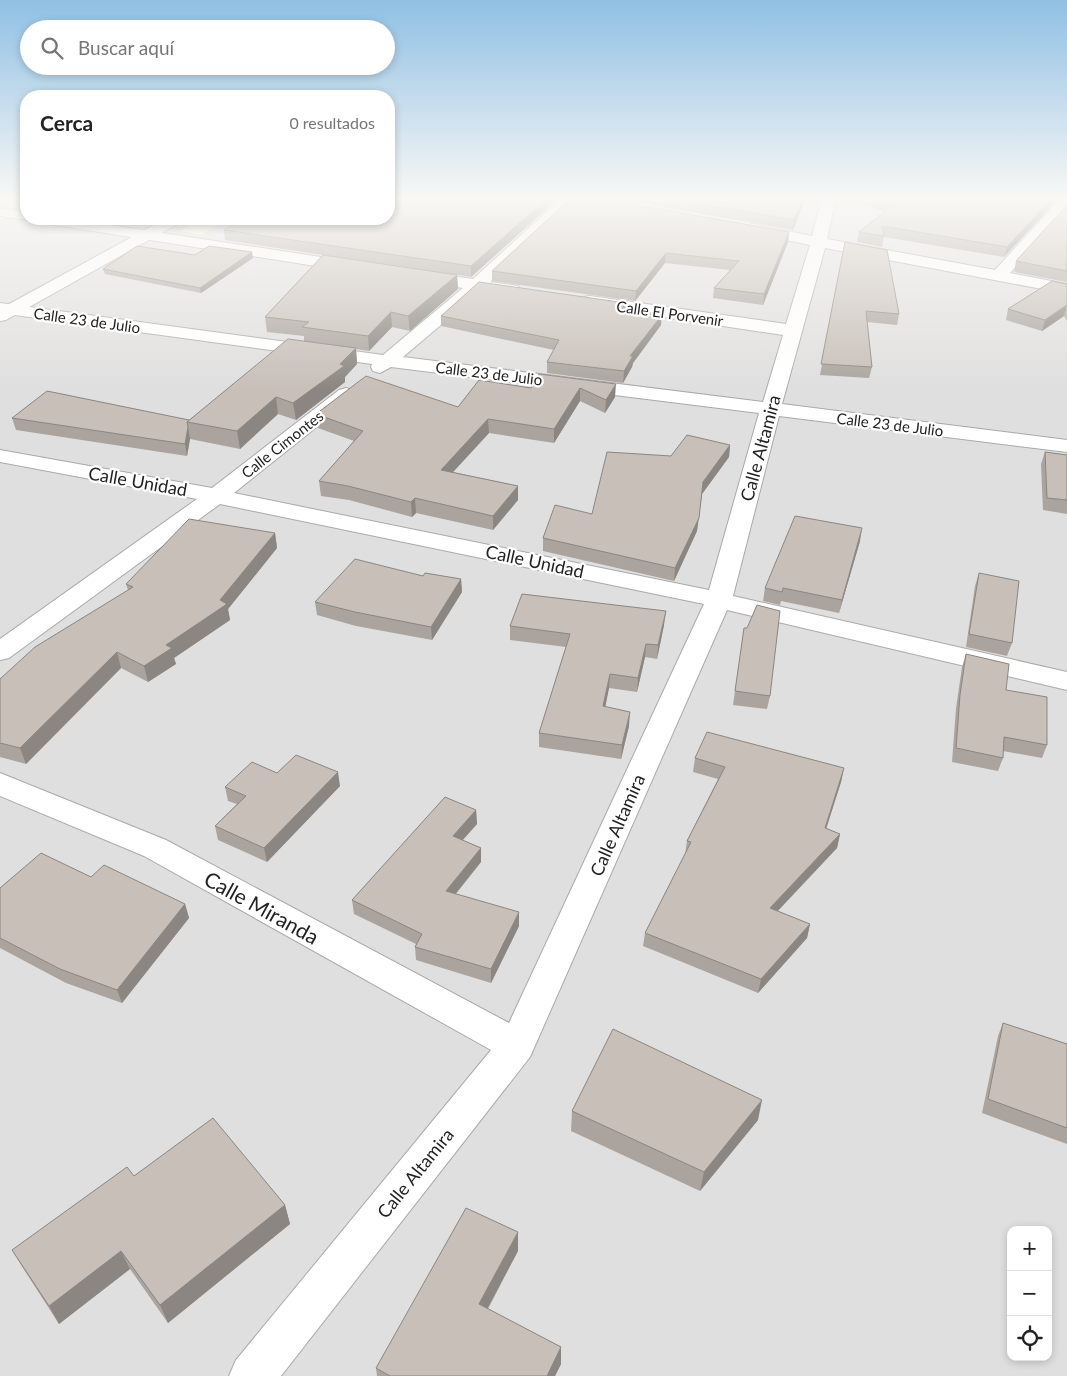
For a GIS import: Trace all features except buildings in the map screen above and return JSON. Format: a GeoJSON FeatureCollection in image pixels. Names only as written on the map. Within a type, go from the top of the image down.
{"type":"FeatureCollection","features":[{"type":"Feature","properties":{"kind":"street"},"geometry":{"type":"LineString","coordinates":[[4,311],[97,261]]}},
{"type":"Feature","properties":{"kind":"street"},"geometry":{"type":"LineString","coordinates":[[316,261],[369,269]]}},
{"type":"Feature","properties":{"kind":"street","name":"Calle Cimontes"},"geometry":{"type":"LineString","coordinates":[[0,652],[216,496],[388,361],[502,261]]}},
{"type":"Feature","properties":{"kind":"street","name":"Calle Altamira"},"geometry":{"type":"LineString","coordinates":[[252,1376],[517,1046],[720,600],[771,408],[813,261]]}},
{"type":"Feature","properties":{"kind":"street"},"geometry":{"type":"LineString","coordinates":[[926,261],[1062,288]]}},
{"type":"Feature","properties":{"kind":"street"},"geometry":{"type":"LineString","coordinates":[[999,275],[1011,261]]}},
{"type":"Feature","properties":{"kind":"street"},"geometry":{"type":"LineString","coordinates":[[408,275],[525,292]]}},
{"type":"Feature","properties":{"kind":"street","name":"Calle El Porvenir"},"geometry":{"type":"LineString","coordinates":[[573,299],[794,331]]}},
{"type":"Feature","properties":{"kind":"street","name":"Calle 23 de Julio"},"geometry":{"type":"LineString","coordinates":[[4,311],[1067,446]]}},
{"type":"Feature","properties":{"kind":"street","name":"Calle Unidad"},"geometry":{"type":"LineString","coordinates":[[0,456],[216,496],[720,600],[1067,681]]}},
{"type":"Feature","properties":{"kind":"street","name":"Calle Miranda"},"geometry":{"type":"LineString","coordinates":[[0,784],[155,848],[517,1046]]}},
{"type":"Feature","properties":{"kind":"shaded area"},"geometry":{"type":"Polygon","coordinates":[[[0,261],[1067,261],[1067,1376],[0,1376],[0,261]]]}}]}
